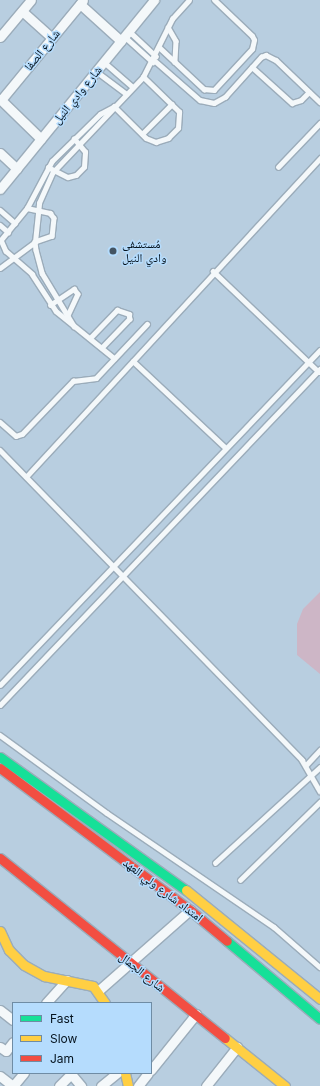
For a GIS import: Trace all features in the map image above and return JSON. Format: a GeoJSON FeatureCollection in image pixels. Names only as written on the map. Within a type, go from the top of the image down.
{"type":"FeatureCollection","features":[{"type":"Feature","properties":{"kind":"main road","name":"امتداد شارع ولي العهد"},"geometry":{"type":"LineString","coordinates":[[0,757],[202,902],[320,999]]}},
{"type":"Feature","properties":{"kind":"main road","name":"امتداد شارع ولي العهد"},"geometry":{"type":"LineString","coordinates":[[0,768],[190,910],[320,1019]]}},
{"type":"Feature","properties":{"kind":"main road","name":"شارع الجمال"},"geometry":{"type":"LineString","coordinates":[[0,858],[237,1047],[279,1084]]}},
{"type":"Feature","properties":{"kind":"main road"},"geometry":{"type":"LineString","coordinates":[[1,936],[9,950],[24,965],[44,976],[93,986],[104,1002]]}},
{"type":"Feature","properties":{"kind":"main road"},"geometry":{"type":"LineString","coordinates":[[298,999],[307,988]]}},
{"type":"Feature","properties":{"kind":"main road"},"geometry":{"type":"LineString","coordinates":[[125,1074],[128,1086]]}},
{"type":"Feature","properties":{"kind":"street"},"geometry":{"type":"LineString","coordinates":[[0,37],[31,0]]}},
{"type":"Feature","properties":{"kind":"street","name":"شارع وادي النيل"},"geometry":{"type":"LineString","coordinates":[[0,189],[154,0]]}},
{"type":"Feature","properties":{"kind":"street"},"geometry":{"type":"LineString","coordinates":[[81,2],[125,36]]}},
{"type":"Feature","properties":{"kind":"street","name":"شارع الصفا"},"geometry":{"type":"LineString","coordinates":[[1,100],[81,2]]}},
{"type":"Feature","properties":{"kind":"street"},"geometry":{"type":"LineString","coordinates":[[22,11],[52,38]]}},
{"type":"Feature","properties":{"kind":"street"},"geometry":{"type":"LineString","coordinates":[[1,100],[41,139]]}},
{"type":"Feature","properties":{"kind":"street"},"geometry":{"type":"LineString","coordinates":[[0,153],[17,169]]}},
{"type":"Feature","properties":{"kind":"street"},"geometry":{"type":"LineString","coordinates":[[98,991],[190,910]]}},
{"type":"Feature","properties":{"kind":"street"},"geometry":{"type":"LineString","coordinates":[[47,1002],[67,980]]}},
{"type":"Feature","properties":{"kind":"street"},"geometry":{"type":"LineString","coordinates":[[0,1010],[12,1019]]}},
{"type":"Feature","properties":{"kind":"street"},"geometry":{"type":"LineString","coordinates":[[152,1069],[196,1014]]}},
{"type":"Feature","properties":{"kind":"street"},"geometry":{"type":"LineString","coordinates":[[3,1049],[12,1043]]}},
{"type":"Feature","properties":{"kind":"street"},"geometry":{"type":"LineString","coordinates":[[206,1086],[237,1047]]}},
{"type":"Feature","properties":{"kind":"street"},"geometry":{"type":"LineString","coordinates":[[0,1076],[13,1086],[23,1074]]}},
{"type":"Feature","properties":{"kind":"street"},"geometry":{"type":"LineString","coordinates":[[59,1086],[71,1074]]}},
{"type":"Feature","properties":{"kind":"street"},"geometry":{"type":"LineString","coordinates":[[73,1074],[81,1086]]}},
{"type":"Feature","properties":{"kind":"street"},"geometry":{"type":"LineString","coordinates":[[101,1086],[115,1074]]}},
{"type":"Feature","properties":{"kind":"street"},"geometry":{"type":"LineString","coordinates":[[138,1086],[147,1074]]}},
{"type":"Feature","properties":{"kind":"lane"},"geometry":{"type":"LineString","coordinates":[[75,327],[57,300],[42,273],[34,242],[38,210],[43,191],[53,172],[143,77],[154,59],[168,27],[188,0]]}},
{"type":"Feature","properties":{"kind":"lane"},"geometry":{"type":"LineString","coordinates":[[159,46],[204,89],[211,91],[252,49],[254,45],[252,36],[214,0]]}},
{"type":"Feature","properties":{"kind":"lane"},"geometry":{"type":"LineString","coordinates":[[168,27],[176,41],[176,62]]}},
{"type":"Feature","properties":{"kind":"lane"},"geometry":{"type":"LineString","coordinates":[[125,36],[154,59]]}},
{"type":"Feature","properties":{"kind":"lane"},"geometry":{"type":"LineString","coordinates":[[125,36],[154,59],[200,100],[214,104],[224,97],[261,58],[272,57],[320,102]]}},
{"type":"Feature","properties":{"kind":"lane"},"geometry":{"type":"LineString","coordinates":[[104,62],[133,87]]}},
{"type":"Feature","properties":{"kind":"lane"},"geometry":{"type":"LineString","coordinates":[[252,67],[292,103],[301,100],[309,92]]}},
{"type":"Feature","properties":{"kind":"lane"},"geometry":{"type":"LineString","coordinates":[[96,71],[126,94]]}},
{"type":"Feature","properties":{"kind":"lane"},"geometry":{"type":"LineString","coordinates":[[114,106],[142,134],[156,142],[168,138],[180,122],[179,112],[143,77]]}},
{"type":"Feature","properties":{"kind":"lane"},"geometry":{"type":"LineString","coordinates":[[142,134],[172,104]]}},
{"type":"Feature","properties":{"kind":"lane"},"geometry":{"type":"LineString","coordinates":[[114,106],[100,114],[48,167],[27,208],[0,241],[6,250],[32,274],[50,305],[114,358]]}},
{"type":"Feature","properties":{"kind":"lane"},"geometry":{"type":"LineString","coordinates":[[278,167],[320,123]]}},
{"type":"Feature","properties":{"kind":"lane"},"geometry":{"type":"LineString","coordinates":[[48,167],[53,172],[72,177],[84,167],[86,155],[74,139]]}},
{"type":"Feature","properties":{"kind":"lane"},"geometry":{"type":"LineString","coordinates":[[26,477],[133,361],[213,271],[320,158]]}},
{"type":"Feature","properties":{"kind":"lane"},"geometry":{"type":"LineString","coordinates":[[0,268],[16,259],[34,242],[52,236],[54,230],[52,215],[27,208]]}},
{"type":"Feature","properties":{"kind":"lane"},"geometry":{"type":"LineString","coordinates":[[0,210],[15,223]]}},
{"type":"Feature","properties":{"kind":"lane"},"geometry":{"type":"LineString","coordinates":[[0,225],[8,232]]}},
{"type":"Feature","properties":{"kind":"lane"},"geometry":{"type":"LineString","coordinates":[[0,705],[125,577],[319,371],[213,271]]}},
{"type":"Feature","properties":{"kind":"lane"},"geometry":{"type":"LineString","coordinates":[[50,305],[70,290],[77,292],[68,315]]}},
{"type":"Feature","properties":{"kind":"lane"},"geometry":{"type":"LineString","coordinates":[[90,338],[117,310],[129,314],[130,319],[102,348]]}},
{"type":"Feature","properties":{"kind":"lane"},"geometry":{"type":"LineString","coordinates":[[0,422],[13,434],[19,436],[73,381],[94,379],[147,324]]}},
{"type":"Feature","properties":{"kind":"lane"},"geometry":{"type":"LineString","coordinates":[[0,685],[115,567],[320,350]]}},
{"type":"Feature","properties":{"kind":"lane"},"geometry":{"type":"LineString","coordinates":[[133,361],[226,448]]}},
{"type":"Feature","properties":{"kind":"lane"},"geometry":{"type":"LineString","coordinates":[[0,450],[306,764],[311,777],[320,791]]}},
{"type":"Feature","properties":{"kind":"lane"},"geometry":{"type":"LineString","coordinates":[[0,736],[106,813],[274,926],[320,967]]}},
{"type":"Feature","properties":{"kind":"lane"},"geometry":{"type":"LineString","coordinates":[[306,764],[320,750]]}},
{"type":"Feature","properties":{"kind":"lane"},"geometry":{"type":"LineString","coordinates":[[215,863],[311,777],[320,767]]}},
{"type":"Feature","properties":{"kind":"lane"},"geometry":{"type":"LineString","coordinates":[[240,880],[320,802]]}},
{"type":"Feature","properties":{"kind":"shaded area"},"geometry":{"type":"Polygon","coordinates":[[[320,592],[320,674],[297,655],[297,624],[303,609],[320,592]]]}},
{"type":"Feature","properties":{"kind":"traffic: fast"},"geometry":{"type":"LineString","coordinates":[[0,757],[186,890]]}},
{"type":"Feature","properties":{"kind":"traffic: fast"},"geometry":{"type":"LineString","coordinates":[[227,941],[320,1019]]}},
{"type":"Feature","properties":{"kind":"traffic: slow"},"geometry":{"type":"LineString","coordinates":[[186,890],[320,999]]}},
{"type":"Feature","properties":{"kind":"traffic: slow"},"geometry":{"type":"LineString","coordinates":[[0,931],[9,950],[24,965],[44,976],[93,986],[104,1002]]}},
{"type":"Feature","properties":{"kind":"traffic: slow"},"geometry":{"type":"LineString","coordinates":[[225,1038],[285,1086]]}},
{"type":"Feature","properties":{"kind":"traffic: slow"},"geometry":{"type":"LineString","coordinates":[[125,1074],[128,1086]]}},
{"type":"Feature","properties":{"kind":"traffic: jam"},"geometry":{"type":"LineString","coordinates":[[0,768],[190,910],[227,941]]}},
{"type":"Feature","properties":{"kind":"traffic: jam"},"geometry":{"type":"LineString","coordinates":[[0,858],[225,1038]]}},
{"type":"Feature","properties":{"kind":"place","name":"مُستشفى وادي النيل"},"geometry":{"type":"Point","coordinates":[113,251]}}]}
